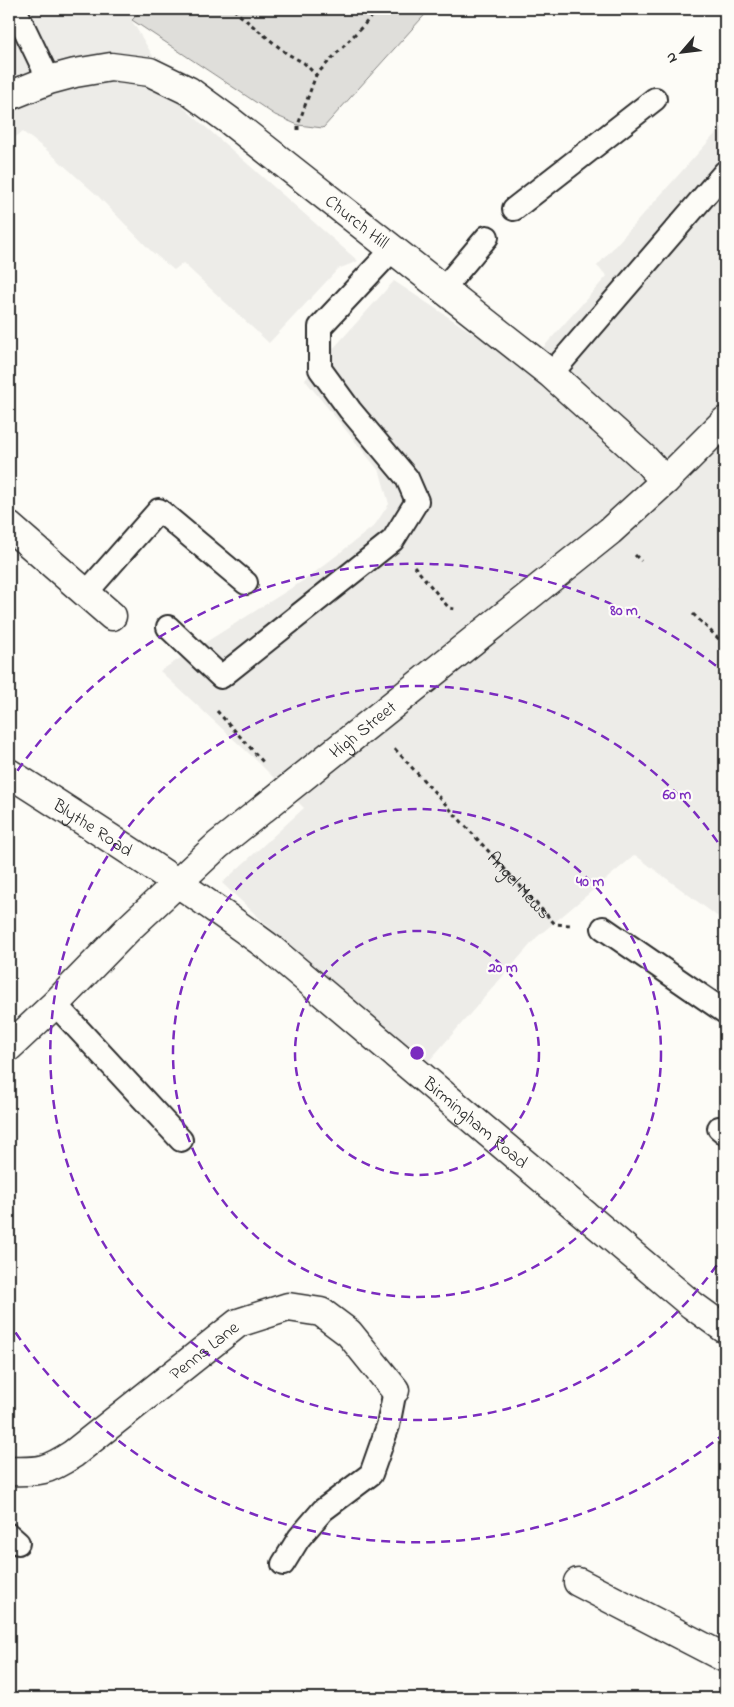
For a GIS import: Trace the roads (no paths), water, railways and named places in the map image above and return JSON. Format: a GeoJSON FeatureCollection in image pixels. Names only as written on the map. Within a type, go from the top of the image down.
{"type":"FeatureCollection","features":[{"type":"Feature","properties":{"kind":"main road","name":"Church Hill"},"geometry":{"type":"LineString","coordinates":[[9,96],[49,80],[75,73],[111,67],[150,72],[190,91],[551,374],[644,458],[665,482]]}},
{"type":"Feature","properties":{"kind":"main road","name":"High Street"},"geometry":{"type":"LineString","coordinates":[[9,1047],[55,1004],[129,928],[218,845],[610,531],[665,482],[725,421]]}},
{"type":"Feature","properties":{"kind":"main road"},"geometry":{"type":"LineString","coordinates":[[9,526],[112,616]]}},
{"type":"Feature","properties":{"kind":"main road","name":"Blythe Road"},"geometry":{"type":"LineString","coordinates":[[9,773],[177,882]]}},
{"type":"Feature","properties":{"kind":"main road","name":"Birmingham Road"},"geometry":{"type":"LineString","coordinates":[[177,882],[271,949],[692,1305],[725,1329]]}},
{"type":"Feature","properties":{"kind":"main road","name":"Penns Lane"},"geometry":{"type":"LineString","coordinates":[[9,1471],[33,1472],[54,1466],[74,1454],[238,1323],[288,1307],[321,1312],[349,1333],[394,1390]]}},
{"type":"Feature","properties":{"kind":"main road"},"geometry":{"type":"LineString","coordinates":[[578,1582],[725,1658]]}},
{"type":"Feature","properties":{"kind":"lane"},"geometry":{"type":"LineString","coordinates":[[15,9],[49,80]]}},
{"type":"Feature","properties":{"kind":"lane"},"geometry":{"type":"LineString","coordinates":[[514,209],[655,99]]}},
{"type":"Feature","properties":{"kind":"lane"},"geometry":{"type":"LineString","coordinates":[[551,374],[725,172]]}},
{"type":"Feature","properties":{"kind":"lane"},"geometry":{"type":"LineString","coordinates":[[443,289],[487,237]]}},
{"type":"Feature","properties":{"kind":"lane"},"geometry":{"type":"LineString","coordinates":[[168,627],[221,677],[393,540],[417,501],[407,478],[350,410],[320,369],[320,327],[392,250]]}},
{"type":"Feature","properties":{"kind":"lane"},"geometry":{"type":"LineString","coordinates":[[86,593],[160,510],[246,583]]}},
{"type":"Feature","properties":{"kind":"lane"},"geometry":{"type":"LineString","coordinates":[[604,928],[725,1012]]}},
{"type":"Feature","properties":{"kind":"lane"},"geometry":{"type":"LineString","coordinates":[[55,1004],[181,1140]]}},
{"type":"Feature","properties":{"kind":"lane"},"geometry":{"type":"LineString","coordinates":[[283,1564],[299,1538],[323,1510],[371,1474],[388,1426],[394,1390]]}}]}
